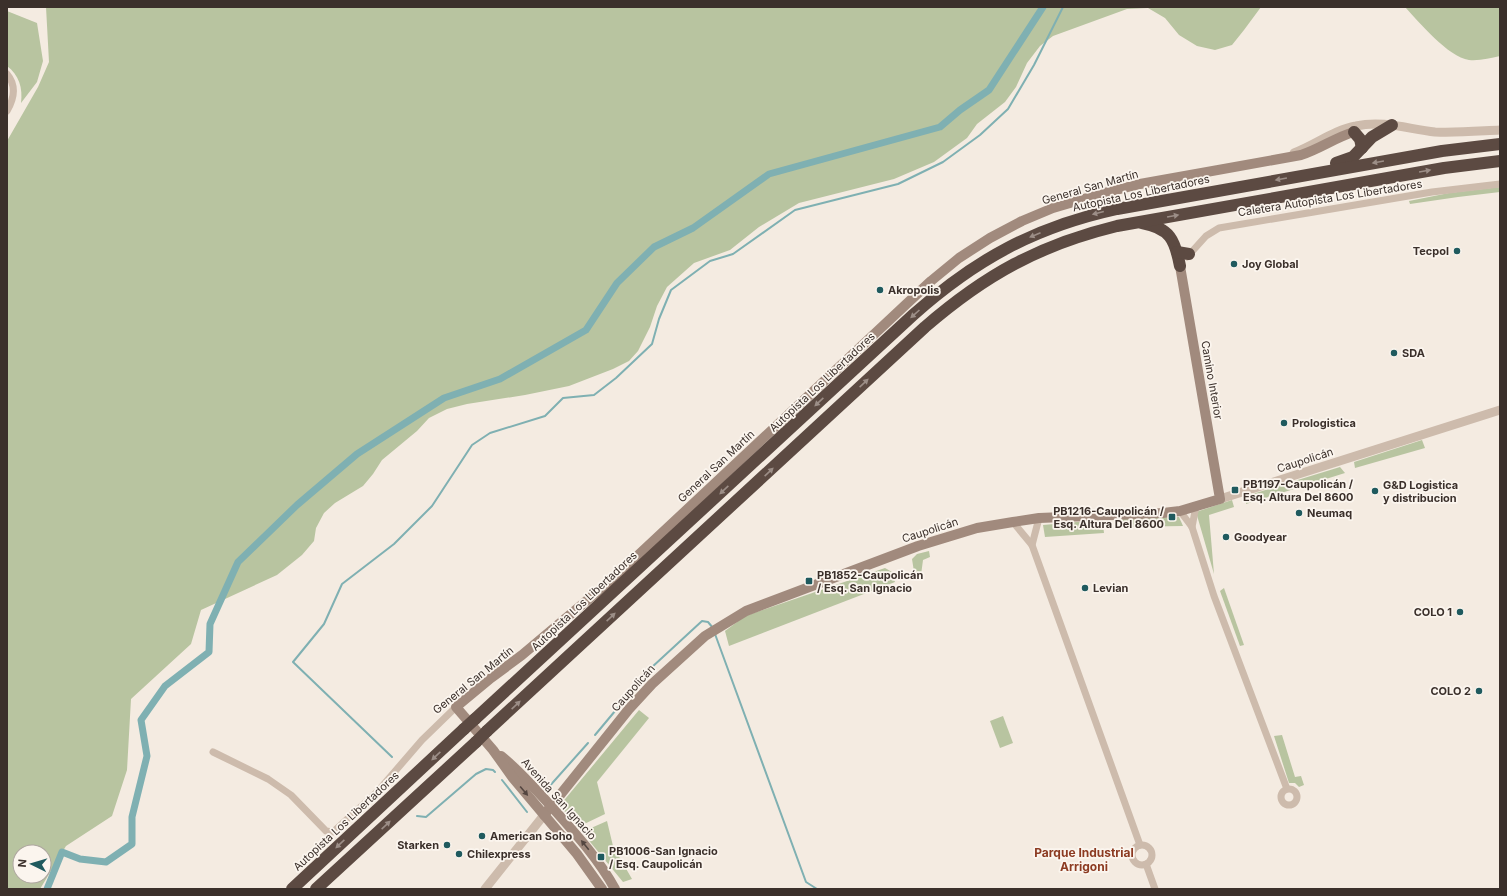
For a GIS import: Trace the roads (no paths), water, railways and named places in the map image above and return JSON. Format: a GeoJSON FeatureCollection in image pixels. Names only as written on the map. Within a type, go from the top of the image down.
{"type":"FeatureCollection","features":[{"type":"Feature","properties":{"kind":"highway"},"geometry":{"type":"LineString","coordinates":[[1319,172],[1331,165],[1353,157],[1372,137],[1387,127]]}},
{"type":"Feature","properties":{"kind":"highway"},"geometry":{"type":"LineString","coordinates":[[1354,132],[1360,139],[1362,148]]}},
{"type":"Feature","properties":{"kind":"highway","name":"Autopista Los Libertadores"},"geometry":{"type":"LineString","coordinates":[[292,889],[913,315],[953,282],[977,265],[1024,239],[1086,216],[1319,172],[1448,150],[1500,144]]}},
{"type":"Feature","properties":{"kind":"highway"},"geometry":{"type":"LineString","coordinates":[[316,889],[925,327],[953,303],[991,276],[1037,252],[1082,235],[1135,222],[1444,168],[1500,161]]}},
{"type":"Feature","properties":{"kind":"highway"},"geometry":{"type":"LineString","coordinates":[[1135,222],[1152,226],[1166,232],[1172,239],[1180,266]]}},
{"type":"Feature","properties":{"kind":"highway"},"geometry":{"type":"LineString","coordinates":[[1177,252],[1189,254]]}},
{"type":"Feature","properties":{"kind":"main road","name":"General San Martín"},"geometry":{"type":"LineString","coordinates":[[456,707],[528,650],[616,576],[926,285],[974,247],[1022,221],[1069,203],[1140,184],[1301,155],[1339,137],[1354,132]]}},
{"type":"Feature","properties":{"kind":"main road","name":"Camino Interior"},"geometry":{"type":"LineString","coordinates":[[1180,266],[1220,499]]}},
{"type":"Feature","properties":{"kind":"main road","name":"Caupolicán"},"geometry":{"type":"LineString","coordinates":[[544,815],[640,696],[676,661],[706,636],[746,611],[918,546],[963,532],[1039,518],[1180,511],[1220,499]]}},
{"type":"Feature","properties":{"kind":"main road","name":"Avenida San Ignacio"},"geometry":{"type":"LineString","coordinates":[[456,707],[493,750],[513,778],[584,862],[602,889]]}},
{"type":"Feature","properties":{"kind":"main road","name":"Avenida San Ignacio"},"geometry":{"type":"LineString","coordinates":[[493,750],[517,770],[570,827],[599,863],[615,889]]}},
{"type":"Feature","properties":{"kind":"main road"},"geometry":{"type":"LineString","coordinates":[[561,835],[563,830],[570,827]]}},
{"type":"Feature","properties":{"kind":"street"},"geometry":{"type":"LineString","coordinates":[[7,74],[12,82],[14,92],[11,104],[7,111]]}},
{"type":"Feature","properties":{"kind":"street","name":"General San Martín"},"geometry":{"type":"LineString","coordinates":[[1274,159],[1302,150],[1336,132],[1365,124],[1426,135],[1500,130]]}},
{"type":"Feature","properties":{"kind":"street","name":"General San Martín"},"geometry":{"type":"LineString","coordinates":[[1354,132],[1387,127]]}},
{"type":"Feature","properties":{"kind":"street","name":"Caletera Autopista Los Libertadores"},"geometry":{"type":"LineString","coordinates":[[1180,266],[1206,236],[1219,228],[1432,192],[1500,184]]}},
{"type":"Feature","properties":{"kind":"street","name":"Caupolicán"},"geometry":{"type":"LineString","coordinates":[[1220,499],[1500,410]]}},
{"type":"Feature","properties":{"kind":"street"},"geometry":{"type":"LineString","coordinates":[[1192,527],[1196,506]]}},
{"type":"Feature","properties":{"kind":"street"},"geometry":{"type":"LineString","coordinates":[[1180,511],[1192,527],[1214,596],[1287,789]]}},
{"type":"Feature","properties":{"kind":"street"},"geometry":{"type":"LineString","coordinates":[[1032,545],[1039,518]]}},
{"type":"Feature","properties":{"kind":"street"},"geometry":{"type":"LineString","coordinates":[[1013,522],[1032,545],[1140,845]]}},
{"type":"Feature","properties":{"kind":"street","name":"General San Martín"},"geometry":{"type":"LineString","coordinates":[[213,752],[268,779],[292,795],[326,830],[330,832],[335,831],[378,791],[422,740],[456,707]]}},
{"type":"Feature","properties":{"kind":"street","name":"Caupolicán"},"geometry":{"type":"LineString","coordinates":[[484,889],[544,815]]}},
{"type":"Feature","properties":{"kind":"street"},"geometry":{"type":"LineString","coordinates":[[1140,845],[1146,845],[1152,852],[1151,860],[1146,864],[1139,864],[1133,858],[1134,849],[1140,845]]}},
{"type":"Feature","properties":{"kind":"street"},"geometry":{"type":"LineString","coordinates":[[1146,864],[1155,889]]}},
{"type":"Feature","properties":{"kind":"waterway"},"geometry":{"type":"LineString","coordinates":[[47,889],[62,852],[80,859],[106,862],[132,844],[132,817],[147,756],[141,720],[165,686],[209,652],[210,624],[238,562],[297,505],[357,454],[444,398],[500,379],[586,330],[617,283],[654,247],[693,228],[769,174],[940,127],[960,110],[989,90],[1043,7]]}},
{"type":"Feature","properties":{"kind":"waterway"},"geometry":{"type":"LineString","coordinates":[[392,757],[293,662],[324,624],[342,584],[394,544],[432,506],[472,445],[490,433],[545,416],[563,398],[594,395],[616,378],[652,344],[659,319],[671,290],[710,261],[733,254],[795,210],[898,184],[943,162],[980,135],[1008,109],[1034,65],[1063,7]]}},
{"type":"Feature","properties":{"kind":"waterway"},"geometry":{"type":"LineString","coordinates":[[595,735],[651,668],[702,621],[708,622],[713,628]]}},
{"type":"Feature","properties":{"kind":"waterway"},"geometry":{"type":"LineString","coordinates":[[715,634],[806,882],[817,889]]}},
{"type":"Feature","properties":{"kind":"waterway"},"geometry":{"type":"LineString","coordinates":[[547,789],[588,743]]}},
{"type":"Feature","properties":{"kind":"waterway"},"geometry":{"type":"LineString","coordinates":[[417,816],[426,817],[476,774],[486,769],[493,770],[495,772]]}},
{"type":"Feature","properties":{"kind":"waterway"},"geometry":{"type":"LineString","coordinates":[[502,780],[527,812]]}},
{"type":"Feature","properties":{"kind":"place","name":"Tecpol"},"geometry":{"type":"Point","coordinates":[1457,251]}},
{"type":"Feature","properties":{"kind":"place","name":"Joy Global"},"geometry":{"type":"Point","coordinates":[1234,264]}},
{"type":"Feature","properties":{"kind":"place","name":"Akropolis"},"geometry":{"type":"Point","coordinates":[880,290]}},
{"type":"Feature","properties":{"kind":"place","name":"SDA"},"geometry":{"type":"Point","coordinates":[1394,353]}},
{"type":"Feature","properties":{"kind":"place","name":"Prologistica"},"geometry":{"type":"Point","coordinates":[1284,423]}},
{"type":"Feature","properties":{"kind":"place","name":"PB1197-Caupolicán / Esq. Altura Del 8600"},"geometry":{"type":"Point","coordinates":[1235,490]}},
{"type":"Feature","properties":{"kind":"place","name":"G&D Logistica y distribucion"},"geometry":{"type":"Point","coordinates":[1375,491]}},
{"type":"Feature","properties":{"kind":"place","name":"Neumaq"},"geometry":{"type":"Point","coordinates":[1299,513]}},
{"type":"Feature","properties":{"kind":"place","name":"PB1216-Caupolicán / Esq. Altura Del 8600"},"geometry":{"type":"Point","coordinates":[1172,517]}},
{"type":"Feature","properties":{"kind":"place","name":"Goodyear"},"geometry":{"type":"Point","coordinates":[1226,537]}},
{"type":"Feature","properties":{"kind":"place","name":"PB1852-Caupolicán / Esq. San Ignacio"},"geometry":{"type":"Point","coordinates":[809,581]}},
{"type":"Feature","properties":{"kind":"place","name":"Levian"},"geometry":{"type":"Point","coordinates":[1085,588]}},
{"type":"Feature","properties":{"kind":"place","name":"COLO 1"},"geometry":{"type":"Point","coordinates":[1460,612]}},
{"type":"Feature","properties":{"kind":"place","name":"COLO 2"},"geometry":{"type":"Point","coordinates":[1479,691]}},
{"type":"Feature","properties":{"kind":"place","name":"American Soho"},"geometry":{"type":"Point","coordinates":[482,836]}},
{"type":"Feature","properties":{"kind":"place","name":"Starken"},"geometry":{"type":"Point","coordinates":[447,845]}},
{"type":"Feature","properties":{"kind":"place","name":"Chilexpress"},"geometry":{"type":"Point","coordinates":[459,854]}},
{"type":"Feature","properties":{"kind":"place","name":"PB1006-San Ignacio / Esq. Caupolicán"},"geometry":{"type":"Point","coordinates":[601,857]}},
{"type":"Feature","properties":{"kind":"district","name":"Parque Industrial Arrigoni"},"geometry":{"type":"Point","coordinates":[1084,859]}}]}
